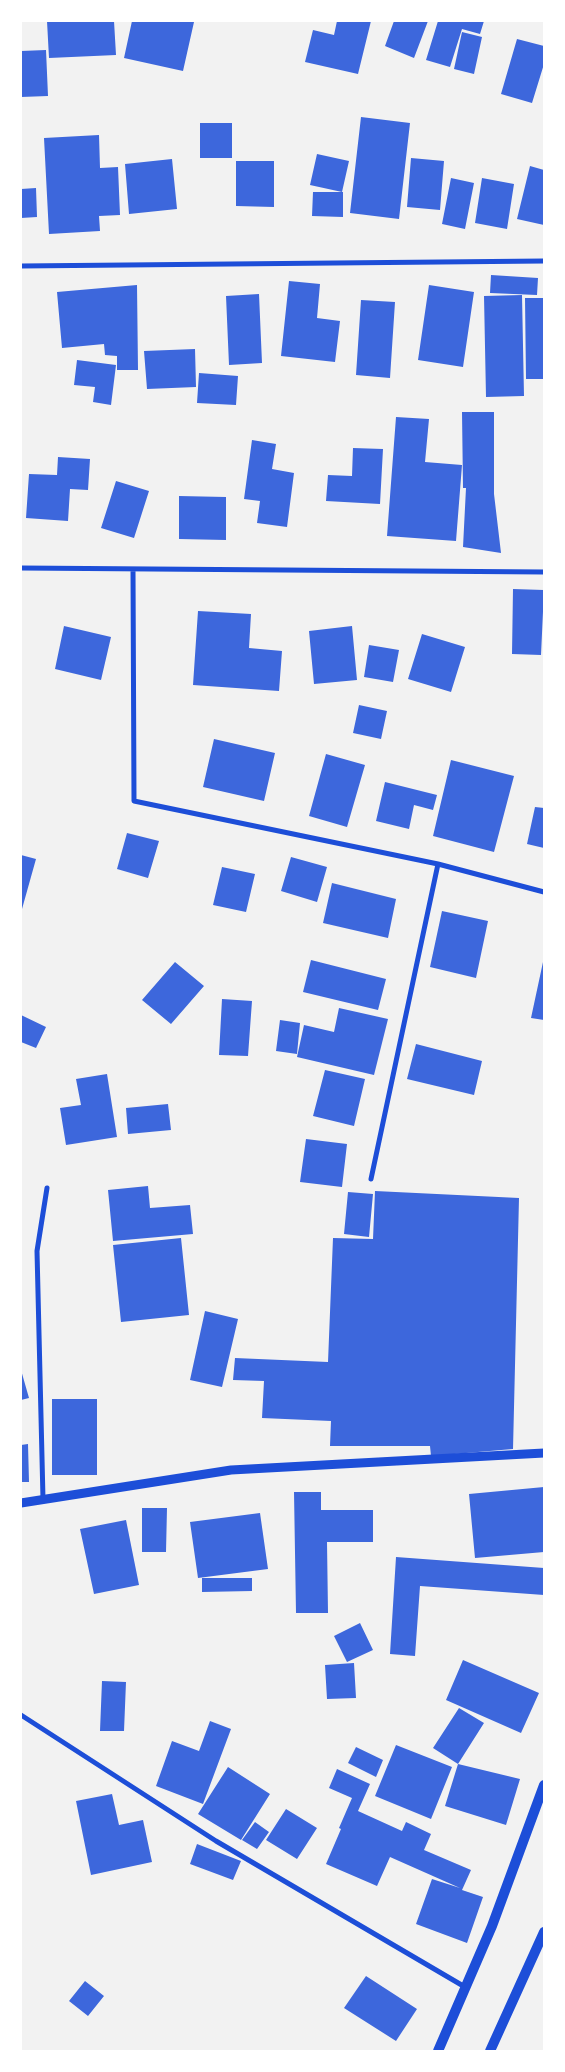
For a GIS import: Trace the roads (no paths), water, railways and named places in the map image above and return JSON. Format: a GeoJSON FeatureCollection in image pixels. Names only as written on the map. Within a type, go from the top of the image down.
{"type":"FeatureCollection","features":[{"type":"Feature","properties":{"kind":"main road"},"geometry":{"type":"LineString","coordinates":[[438,2051],[492,1926],[544,1786]]}},
{"type":"Feature","properties":{"kind":"main road"},"geometry":{"type":"LineString","coordinates":[[490,2051],[544,1932]]}},
{"type":"Feature","properties":{"kind":"street"},"geometry":{"type":"LineString","coordinates":[[21,266],[544,261]]}},
{"type":"Feature","properties":{"kind":"street"},"geometry":{"type":"LineString","coordinates":[[21,568],[544,572]]}},
{"type":"Feature","properties":{"kind":"street"},"geometry":{"type":"LineString","coordinates":[[133,569],[134,800],[438,864],[544,892]]}},
{"type":"Feature","properties":{"kind":"street"},"geometry":{"type":"LineString","coordinates":[[371,1179],[438,864]]}},
{"type":"Feature","properties":{"kind":"street"},"geometry":{"type":"LineString","coordinates":[[43,1499],[37,1251],[47,1188]]}},
{"type":"Feature","properties":{"kind":"street"},"geometry":{"type":"LineString","coordinates":[[21,1503],[231,1470],[543,1453]]}},
{"type":"Feature","properties":{"kind":"street"},"geometry":{"type":"LineString","coordinates":[[21,1715],[216,1841],[466,1986]]}}]}
